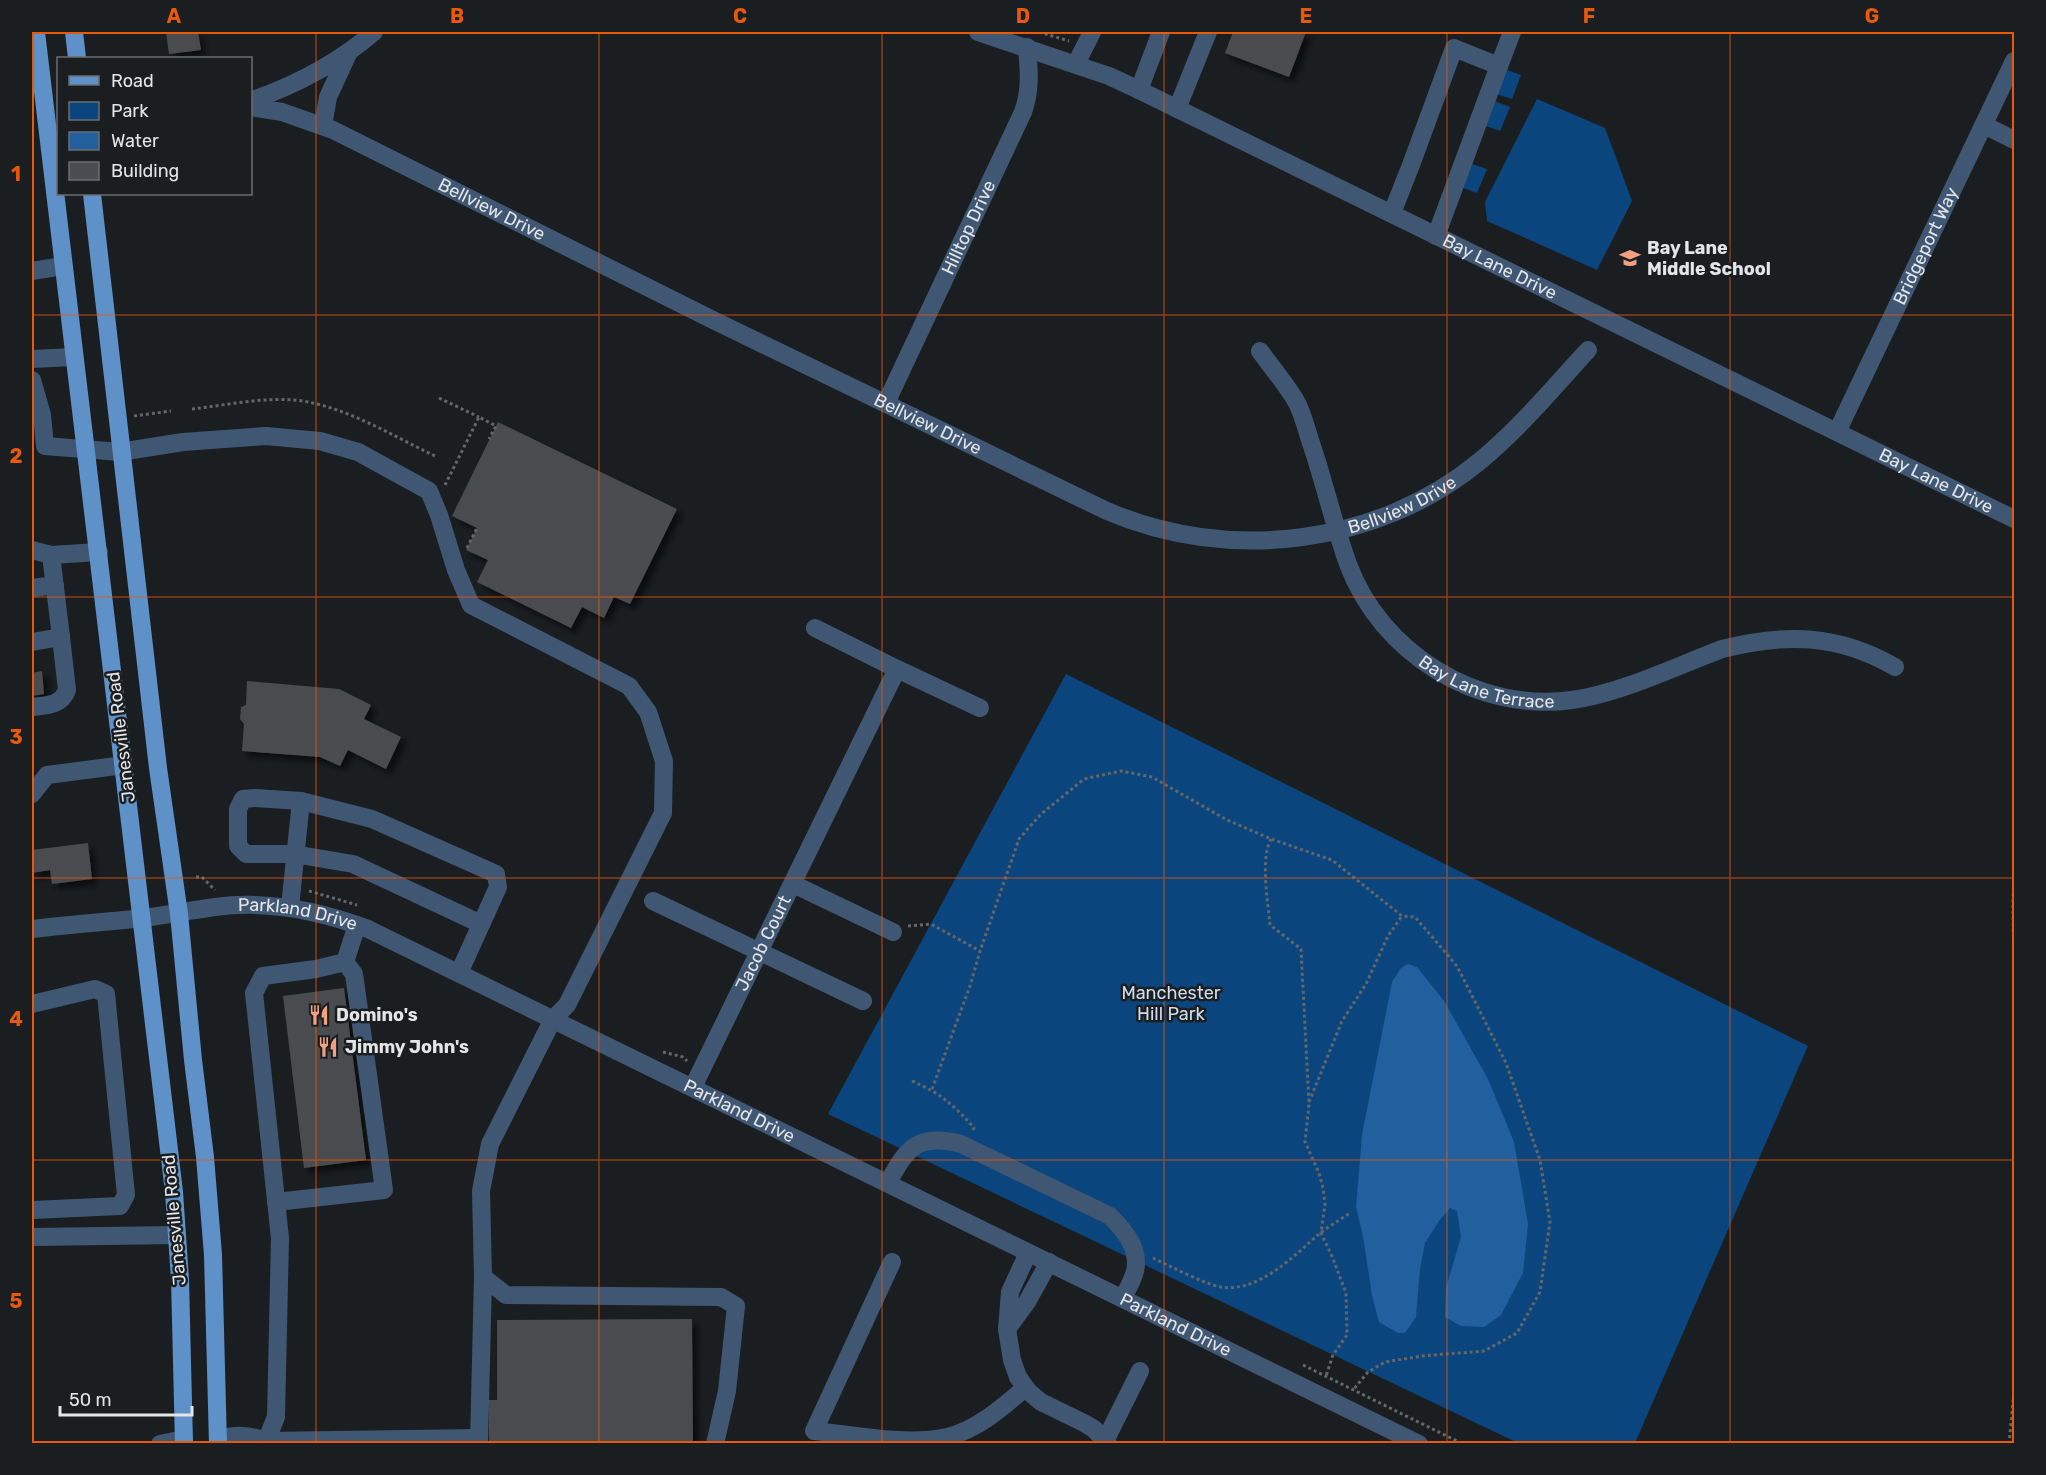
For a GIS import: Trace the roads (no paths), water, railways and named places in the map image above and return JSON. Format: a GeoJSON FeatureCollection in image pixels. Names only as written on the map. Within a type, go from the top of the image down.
{"type":"FeatureCollection","features":[{"type":"Feature","properties":{"kind":"main road","name":"Janesville Road"},"geometry":{"type":"LineString","coordinates":[[36,32],[143,918],[177,1234],[184,1441]]}},
{"type":"Feature","properties":{"kind":"main road"},"geometry":{"type":"LineString","coordinates":[[74,32],[77,57]]}},
{"type":"Feature","properties":{"kind":"main road","name":"Janesville Road"},"geometry":{"type":"LineString","coordinates":[[92,195],[158,768],[179,914],[205,1157],[213,1255],[220,1442]]}},
{"type":"Feature","properties":{"kind":"main road"},"geometry":{"type":"LineString","coordinates":[[184,1441],[220,1442]]}},
{"type":"Feature","properties":{"kind":"street"},"geometry":{"type":"LineString","coordinates":[[252,100],[299,81],[349,52],[374,32]]}},
{"type":"Feature","properties":{"kind":"street","name":"Bay Lane Drive"},"geometry":{"type":"LineString","coordinates":[[978,32],[1109,76],[2014,519]]}},
{"type":"Feature","properties":{"kind":"street"},"geometry":{"type":"LineString","coordinates":[[1076,64],[1092,32]]}},
{"type":"Feature","properties":{"kind":"street"},"geometry":{"type":"LineString","coordinates":[[1138,90],[1161,32]]}},
{"type":"Feature","properties":{"kind":"street"},"geometry":{"type":"LineString","coordinates":[[1177,109],[1208,32]]}},
{"type":"Feature","properties":{"kind":"street"},"geometry":{"type":"LineString","coordinates":[[1436,236],[1512,32]]}},
{"type":"Feature","properties":{"kind":"street","name":"Hilltop Drive"},"geometry":{"type":"LineString","coordinates":[[886,403],[1023,112],[1028,99],[1030,79],[1027,47]]}},
{"type":"Feature","properties":{"kind":"street"},"geometry":{"type":"LineString","coordinates":[[1392,213],[1412,165],[1454,48],[1499,66]]}},
{"type":"Feature","properties":{"kind":"street"},"geometry":{"type":"LineString","coordinates":[[323,126],[328,97],[349,52]]}},
{"type":"Feature","properties":{"kind":"street","name":"Bridgeport Way"},"geometry":{"type":"LineString","coordinates":[[1837,432],[2014,61]]}},
{"type":"Feature","properties":{"kind":"street","name":"Bellview Drive"},"geometry":{"type":"LineString","coordinates":[[252,107],[282,112],[323,126],[713,320],[1107,511],[1143,525],[1204,538],[1244,541],[1277,540],[1338,531],[1414,502],[1447,484],[1507,437],[1588,350]]}},
{"type":"Feature","properties":{"kind":"street"},"geometry":{"type":"LineString","coordinates":[[1984,125],[2014,140]]}},
{"type":"Feature","properties":{"kind":"street"},"geometry":{"type":"LineString","coordinates":[[32,271],[63,266]]}},
{"type":"Feature","properties":{"kind":"street","name":"Bay Lane Terrace"},"geometry":{"type":"LineString","coordinates":[[1260,351],[1297,404],[1349,566],[1366,601],[1387,629],[1407,650],[1442,674],[1460,683],[1497,696],[1553,701],[1593,696],[1722,649],[1781,639],[1838,643],[1869,653],[1896,668]]}},
{"type":"Feature","properties":{"kind":"street"},"geometry":{"type":"LineString","coordinates":[[32,359],[74,357]]}},
{"type":"Feature","properties":{"kind":"street"},"geometry":{"type":"LineString","coordinates":[[32,380],[42,415],[38,441],[120,452],[183,442],[266,436],[320,441],[358,452],[429,491],[456,570],[471,605],[629,686],[648,712],[664,761],[663,813],[567,1005],[553,1019],[490,1144],[481,1191],[483,1277],[479,1441],[263,1443],[253,1436],[232,1435],[220,1442]]}},
{"type":"Feature","properties":{"kind":"street"},"geometry":{"type":"LineString","coordinates":[[32,550],[51,555],[99,552]]}},
{"type":"Feature","properties":{"kind":"street"},"geometry":{"type":"LineString","coordinates":[[32,707],[59,702],[67,690],[51,555]]}},
{"type":"Feature","properties":{"kind":"street"},"geometry":{"type":"LineString","coordinates":[[32,588],[54,585]]}},
{"type":"Feature","properties":{"kind":"street"},"geometry":{"type":"LineString","coordinates":[[815,628],[980,708]]}},
{"type":"Feature","properties":{"kind":"street"},"geometry":{"type":"LineString","coordinates":[[32,642],[61,637]]}},
{"type":"Feature","properties":{"kind":"street","name":"Jacob Court"},"geometry":{"type":"LineString","coordinates":[[693,1087],[897,669]]}},
{"type":"Feature","properties":{"kind":"street"},"geometry":{"type":"LineString","coordinates":[[32,794],[47,775],[124,765]]}},
{"type":"Feature","properties":{"kind":"street"},"geometry":{"type":"LineString","coordinates":[[459,973],[498,887],[496,874],[372,819],[301,801],[243,799],[238,808],[238,846],[246,854],[294,854],[353,864],[481,924]]}},
{"type":"Feature","properties":{"kind":"street"},"geometry":{"type":"LineString","coordinates":[[290,907],[301,801]]}},
{"type":"Feature","properties":{"kind":"street"},"geometry":{"type":"LineString","coordinates":[[794,884],[893,932]]}},
{"type":"Feature","properties":{"kind":"street"},"geometry":{"type":"LineString","coordinates":[[653,901],[863,1001]]}},
{"type":"Feature","properties":{"kind":"street","name":"Parkland Drive"},"geometry":{"type":"LineString","coordinates":[[32,929],[179,914],[216,907],[267,904],[338,917],[459,973],[1419,1443]]}},
{"type":"Feature","properties":{"kind":"street"},"geometry":{"type":"LineString","coordinates":[[345,962],[357,925]]}},
{"type":"Feature","properties":{"kind":"street"},"geometry":{"type":"LineString","coordinates":[[276,1202],[384,1190],[354,975],[345,962]]}},
{"type":"Feature","properties":{"kind":"street"},"geometry":{"type":"LineString","coordinates":[[263,1443],[276,1417],[280,1238],[254,993],[263,976],[316,969],[345,962]]}},
{"type":"Feature","properties":{"kind":"street"},"geometry":{"type":"LineString","coordinates":[[32,1004],[95,989],[106,994],[126,1195],[120,1206],[32,1210]]}},
{"type":"Feature","properties":{"kind":"street"},"geometry":{"type":"LineString","coordinates":[[888,1184],[908,1152],[921,1142],[940,1138],[966,1146],[1110,1216],[1126,1232],[1135,1251],[1135,1271],[1123,1298]]}},
{"type":"Feature","properties":{"kind":"street"},"geometry":{"type":"LineString","coordinates":[[32,1238],[177,1234]]}},
{"type":"Feature","properties":{"kind":"street"},"geometry":{"type":"LineString","coordinates":[[1028,1252],[1010,1292],[1007,1329],[1012,1360],[1025,1388],[1041,1402],[1094,1429],[1107,1442],[1140,1371]]}},
{"type":"Feature","properties":{"kind":"street"},"geometry":{"type":"LineString","coordinates":[[1007,1329],[1027,1302],[1049,1262]]}},
{"type":"Feature","properties":{"kind":"street"},"geometry":{"type":"LineString","coordinates":[[892,1263],[811,1437],[917,1441],[950,1436],[977,1424],[1001,1409],[1025,1388]]}},
{"type":"Feature","properties":{"kind":"street"},"geometry":{"type":"LineString","coordinates":[[483,1277],[506,1295],[721,1297],[736,1306],[727,1391],[715,1443]]}},
{"type":"Feature","properties":{"kind":"street"},"geometry":{"type":"LineString","coordinates":[[160,1443],[184,1441]]}},
{"type":"Feature","properties":{"kind":"water"},"geometry":{"type":"Polygon","coordinates":[[[1408,964],[1417,967],[1444,1001],[1488,1079],[1514,1142],[1528,1224],[1523,1273],[1501,1315],[1484,1327],[1461,1326],[1445,1317],[1446,1288],[1461,1237],[1457,1211],[1450,1208],[1425,1243],[1420,1269],[1416,1317],[1405,1333],[1398,1333],[1379,1322],[1372,1296],[1356,1207],[1362,1135],[1392,982],[1401,968],[1408,964]]]}},
{"type":"Feature","properties":{"kind":"place","name":"Bay Lane Middle School"},"geometry":{"type":"Point","coordinates":[1630,258]}},
{"type":"Feature","properties":{"kind":"place","name":"Domino's"},"geometry":{"type":"Point","coordinates":[319,1015]}},
{"type":"Feature","properties":{"kind":"place","name":"Jimmy John's"},"geometry":{"type":"Point","coordinates":[328,1047]}},
{"type":"Feature","properties":{"kind":"park label","name":"Manchester Hill Park"},"geometry":{"type":"Point","coordinates":[1171,1003]}}]}
